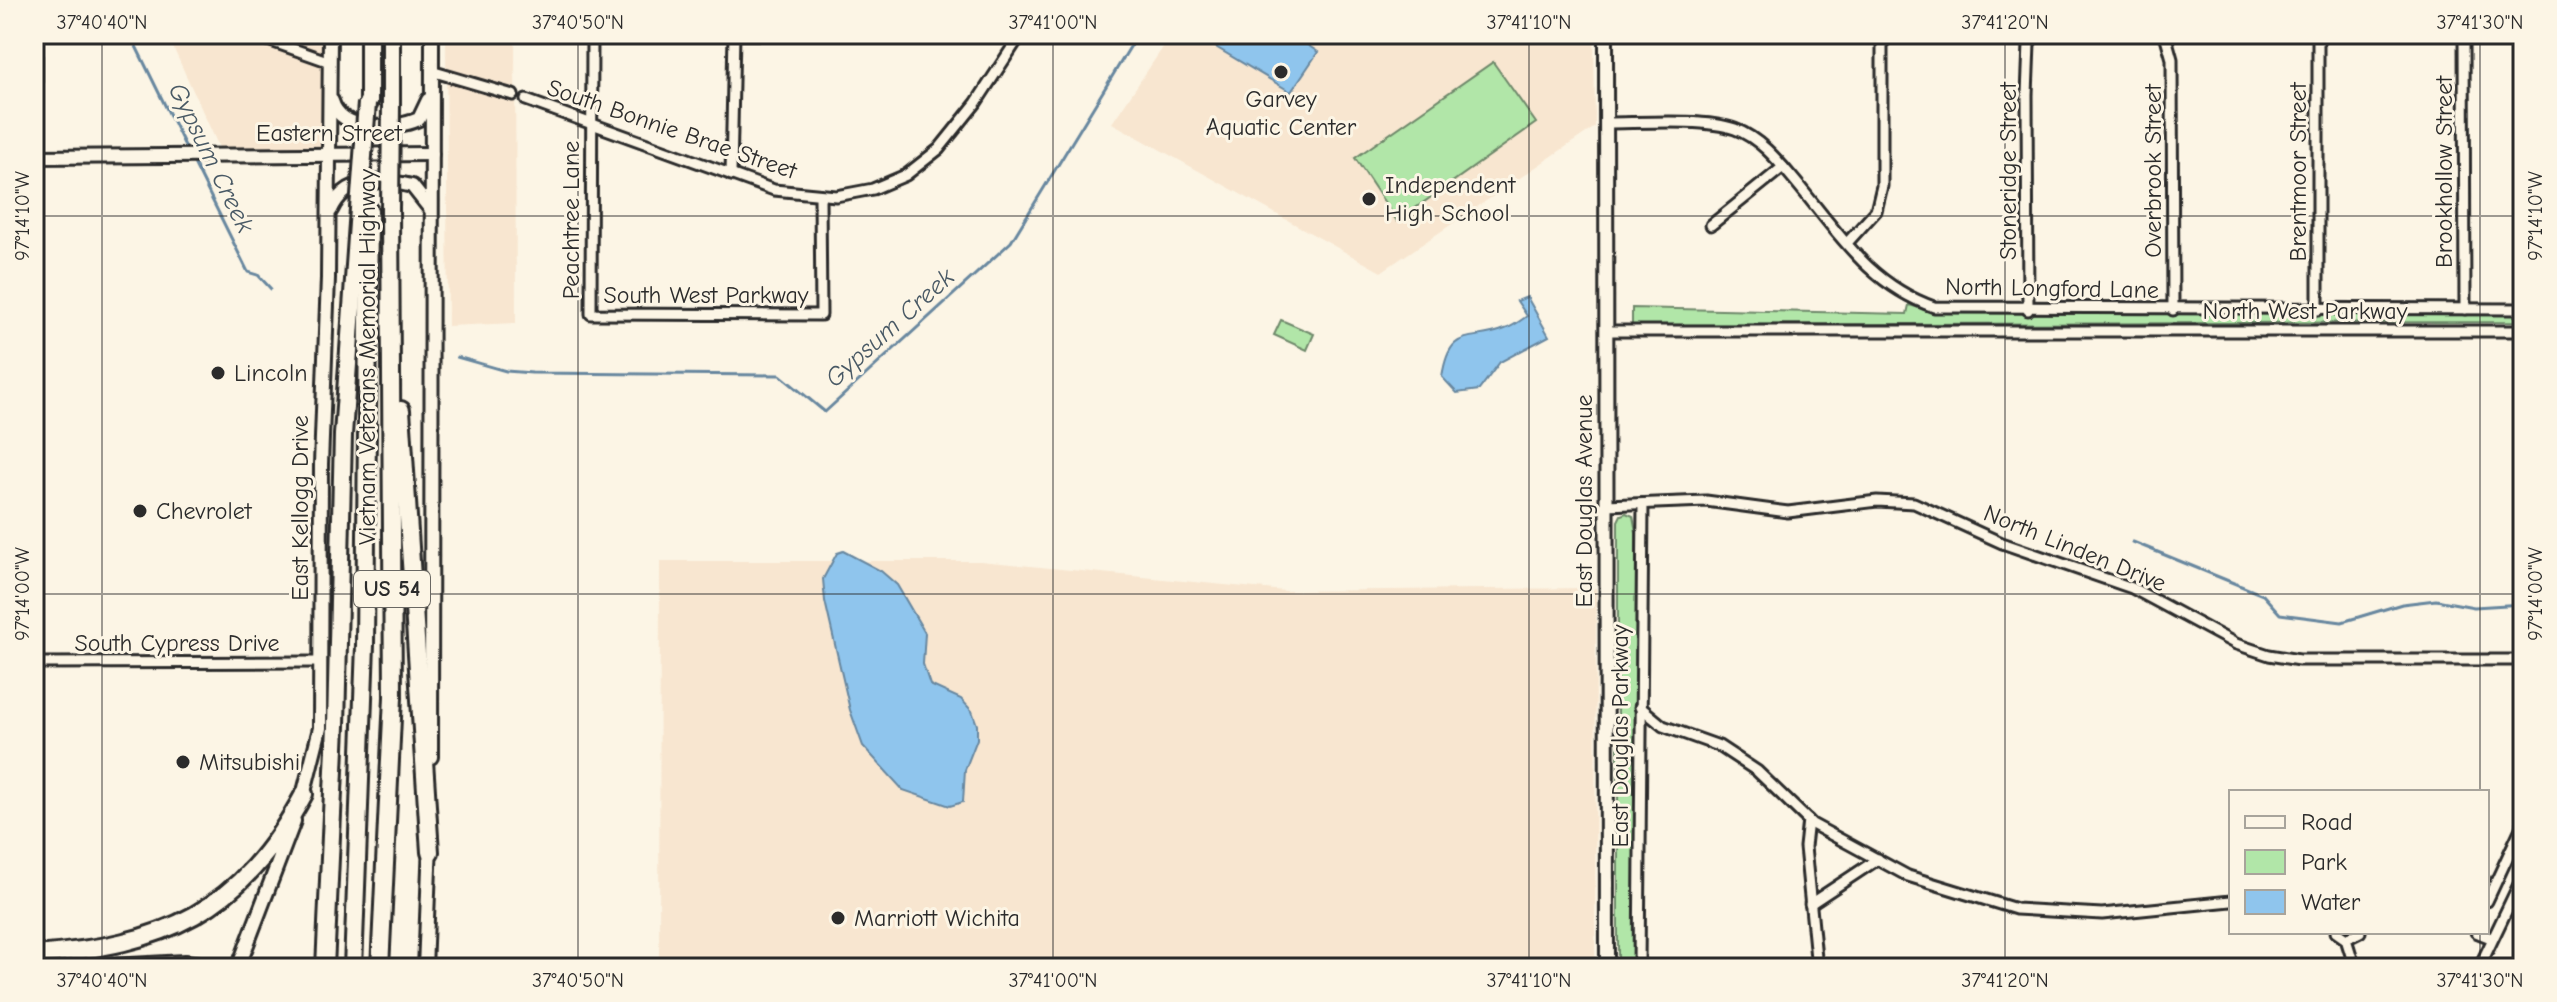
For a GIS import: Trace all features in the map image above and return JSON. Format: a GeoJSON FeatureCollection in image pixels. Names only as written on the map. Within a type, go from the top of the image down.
{"type":"FeatureCollection","features":[{"type":"Feature","properties":{"kind":"highway","name":"Vietnam Veterans Memorial Highway"},"geometry":{"type":"LineString","coordinates":[[353,968],[365,645],[364,209],[369,34]]}},
{"type":"Feature","properties":{"kind":"highway","name":"Vietnam Veterans Memorial Highway"},"geometry":{"type":"LineString","coordinates":[[380,968],[393,697],[392,34]]}},
{"type":"Feature","properties":{"kind":"highway"},"geometry":{"type":"LineString","coordinates":[[325,968],[335,757],[342,466],[364,209]]}},
{"type":"Feature","properties":{"kind":"highway"},"geometry":{"type":"LineString","coordinates":[[390,243],[430,852]]}},
{"type":"Feature","properties":{"kind":"highway"},"geometry":{"type":"LineString","coordinates":[[34,955],[85,950],[141,938],[201,912],[234,889],[266,857],[304,794]]}},
{"type":"Feature","properties":{"kind":"highway"},"geometry":{"type":"LineString","coordinates":[[112,968],[185,964],[215,968]]}},
{"type":"Feature","properties":{"kind":"main road","name":"East Kellogg Drive"},"geometry":{"type":"LineString","coordinates":[[238,968],[304,794],[320,728],[321,464],[329,214],[330,34]]}},
{"type":"Feature","properties":{"kind":"main road"},"geometry":{"type":"LineString","coordinates":[[425,968],[430,852],[432,34]]}},
{"type":"Feature","properties":{"kind":"main road","name":"East Douglas Avenue"},"geometry":{"type":"LineString","coordinates":[[1606,34],[1607,968]]}},
{"type":"Feature","properties":{"kind":"main road"},"geometry":{"type":"LineString","coordinates":[[330,94],[335,111],[350,123],[394,126],[419,119],[431,91]]}},
{"type":"Feature","properties":{"kind":"main road","name":"Eastern Street"},"geometry":{"type":"LineString","coordinates":[[35,156],[432,154]]}},
{"type":"Feature","properties":{"kind":"main road"},"geometry":{"type":"LineString","coordinates":[[329,214],[342,190],[357,183],[412,186],[426,200],[432,213]]}},
{"type":"Feature","properties":{"kind":"street"},"geometry":{"type":"LineString","coordinates":[[35,156],[36,34]]}},
{"type":"Feature","properties":{"kind":"street"},"geometry":{"type":"LineString","coordinates":[[251,34],[330,62]]}},
{"type":"Feature","properties":{"kind":"street","name":"Peachtree Lane"},"geometry":{"type":"LineString","coordinates":[[591,314],[592,34]]}},
{"type":"Feature","properties":{"kind":"street"},"geometry":{"type":"LineString","coordinates":[[731,175],[734,34],[767,34]]}},
{"type":"Feature","properties":{"kind":"street","name":"South Bonnie Brae Street"},"geometry":{"type":"LineString","coordinates":[[526,100],[774,190],[820,196],[873,189],[906,175],[939,149],[976,103],[1021,34]]}},
{"type":"Feature","properties":{"kind":"street"},"geometry":{"type":"LineString","coordinates":[[1847,243],[1876,211],[1882,186],[1882,34]]}},
{"type":"Feature","properties":{"kind":"street","name":"Stoneridge Street"},"geometry":{"type":"LineString","coordinates":[[2028,310],[2027,95],[2029,44],[2035,34]]}},
{"type":"Feature","properties":{"kind":"street","name":"Overbrook Street"},"geometry":{"type":"LineString","coordinates":[[2165,34],[2172,59],[2173,310]]}},
{"type":"Feature","properties":{"kind":"street","name":"Brentmoor Street"},"geometry":{"type":"LineString","coordinates":[[2318,34],[2318,310]]}},
{"type":"Feature","properties":{"kind":"street","name":"Brookhollow Street"},"geometry":{"type":"LineString","coordinates":[[2464,34],[2465,309]]}},
{"type":"Feature","properties":{"kind":"street","name":"South Bonnie Brae Street"},"geometry":{"type":"LineString","coordinates":[[431,71],[513,95]]}},
{"type":"Feature","properties":{"kind":"street","name":"North Longford Lane"},"geometry":{"type":"LineString","coordinates":[[1606,123],[1686,123],[1735,129],[1769,151],[1875,276],[1902,296],[1934,307],[2028,310],[2523,309]]}},
{"type":"Feature","properties":{"kind":"street"},"geometry":{"type":"LineString","coordinates":[[1711,225],[1783,167]]}},
{"type":"Feature","properties":{"kind":"street","name":"South West Parkway"},"geometry":{"type":"LineString","coordinates":[[591,314],[821,315],[820,196]]}},
{"type":"Feature","properties":{"kind":"street","name":"North West Parkway"},"geometry":{"type":"LineString","coordinates":[[1606,331],[2523,331]]}},
{"type":"Feature","properties":{"kind":"street","name":"North Linden Drive"},"geometry":{"type":"LineString","coordinates":[[1606,505],[1706,501],[1788,512],[1877,501],[1914,503],[2002,543],[2132,588],[2236,644],[2269,655],[2299,660],[2523,660]]}},
{"type":"Feature","properties":{"kind":"street","name":"East Douglas Parkway"},"geometry":{"type":"LineString","coordinates":[[1639,968],[1643,504]]}},
{"type":"Feature","properties":{"kind":"street","name":"South Cypress Drive"},"geometry":{"type":"LineString","coordinates":[[34,663],[321,662]]}},
{"type":"Feature","properties":{"kind":"street"},"geometry":{"type":"LineString","coordinates":[[1640,707],[1663,726],[1719,746],[1757,771],[1808,820],[1908,876],[2016,909],[2102,914],[2229,901]]}},
{"type":"Feature","properties":{"kind":"street"},"geometry":{"type":"LineString","coordinates":[[1808,820],[1805,847],[1817,968]]}},
{"type":"Feature","properties":{"kind":"street"},"geometry":{"type":"LineString","coordinates":[[2489,897],[2523,824]]}},
{"type":"Feature","properties":{"kind":"street"},"geometry":{"type":"LineString","coordinates":[[1810,904],[1878,859]]}},
{"type":"Feature","properties":{"kind":"street"},"geometry":{"type":"LineString","coordinates":[[2479,968],[2523,876]]}},
{"type":"Feature","properties":{"kind":"street"},"geometry":{"type":"LineString","coordinates":[[2339,934],[2346,939],[2355,968]]}},
{"type":"Feature","properties":{"kind":"street"},"geometry":{"type":"LineString","coordinates":[[2346,939],[2356,934]]}},
{"type":"Feature","properties":{"kind":"street"},"geometry":{"type":"LineString","coordinates":[[2481,934],[2491,938]]}},
{"type":"Feature","properties":{"kind":"shaded area"},"geometry":{"type":"Polygon","coordinates":[[[167,34],[325,34],[325,157],[224,158],[167,34]]]}},
{"type":"Feature","properties":{"kind":"shaded area"},"geometry":{"type":"Polygon","coordinates":[[[446,34],[515,34],[516,323],[448,326],[446,34]]]}},
{"type":"Feature","properties":{"kind":"shaded area","name":"Independent High School"},"geometry":{"type":"Polygon","coordinates":[[[1172,34],[1594,34],[1595,127],[1381,272],[1112,123],[1172,34]]]}},
{"type":"Feature","properties":{"kind":"shaded area"},"geometry":{"type":"Polygon","coordinates":[[[660,561],[980,561],[1285,591],[1596,588],[1595,968],[659,968],[660,561]]]}},
{"type":"Feature","properties":{"kind":"green space"},"geometry":{"type":"Polygon","coordinates":[[[1493,62],[1536,123],[1397,221],[1355,158],[1493,62]]]}},
{"type":"Feature","properties":{"kind":"green space"},"geometry":{"type":"Polygon","coordinates":[[[1909,305],[1937,313],[2523,315],[2523,322],[1632,325],[1632,308],[1907,314],[1909,305]]]}},
{"type":"Feature","properties":{"kind":"green space"},"geometry":{"type":"Polygon","coordinates":[[[1281,320],[1314,334],[1307,350],[1274,335],[1281,320]]]}},
{"type":"Feature","properties":{"kind":"green space"},"geometry":{"type":"Polygon","coordinates":[[[1626,513],[1633,516],[1636,532],[1635,968],[1618,968],[1618,521],[1626,513]]]}},
{"type":"Feature","properties":{"kind":"water","name":"Garvey Aquatic Center"},"geometry":{"type":"Polygon","coordinates":[[[1223,34],[1291,34],[1318,52],[1291,92],[1214,46],[1223,34]]]}},
{"type":"Feature","properties":{"kind":"water"},"geometry":{"type":"Polygon","coordinates":[[[1527,297],[1549,336],[1500,362],[1479,390],[1457,393],[1442,377],[1450,350],[1463,339],[1493,333],[1519,322],[1527,316],[1517,301],[1527,297]]]}},
{"type":"Feature","properties":{"kind":"water"},"geometry":{"type":"Polygon","coordinates":[[[843,551],[881,571],[897,585],[925,633],[923,664],[930,685],[961,699],[972,711],[977,725],[977,739],[965,770],[963,802],[950,806],[903,790],[863,746],[850,710],[825,601],[823,579],[837,553],[843,551]]]}},
{"type":"Feature","properties":{"kind":"waterway","name":"Gypsum Creek"},"geometry":{"type":"LineString","coordinates":[[130,34],[188,152]]}},
{"type":"Feature","properties":{"kind":"waterway","name":"Gypsum Creek"},"geometry":{"type":"LineString","coordinates":[[457,357],[506,371],[532,373],[780,375],[825,412],[1011,242],[1138,34]]}},
{"type":"Feature","properties":{"kind":"waterway","name":"Gypsum Creek"},"geometry":{"type":"LineString","coordinates":[[192,159],[248,272],[258,275],[271,289]]}},
{"type":"Feature","properties":{"kind":"waterway"},"geometry":{"type":"LineString","coordinates":[[2133,542],[2263,595],[2280,614],[2342,622],[2402,604],[2436,600],[2474,607],[2523,604]]}},
{"type":"Feature","properties":{"kind":"place","name":"Garvey Aquatic Center"},"geometry":{"type":"Point","coordinates":[1281,72]}},
{"type":"Feature","properties":{"kind":"place","name":"Independent High School"},"geometry":{"type":"Point","coordinates":[1369,199]}},
{"type":"Feature","properties":{"kind":"place","name":"Lincoln"},"geometry":{"type":"Point","coordinates":[218,373]}},
{"type":"Feature","properties":{"kind":"place","name":"Chevrolet"},"geometry":{"type":"Point","coordinates":[140,511]}},
{"type":"Feature","properties":{"kind":"place","name":"Mitsubishi"},"geometry":{"type":"Point","coordinates":[183,762]}},
{"type":"Feature","properties":{"kind":"place","name":"Marriott Wichita"},"geometry":{"type":"Point","coordinates":[838,918]}}]}
